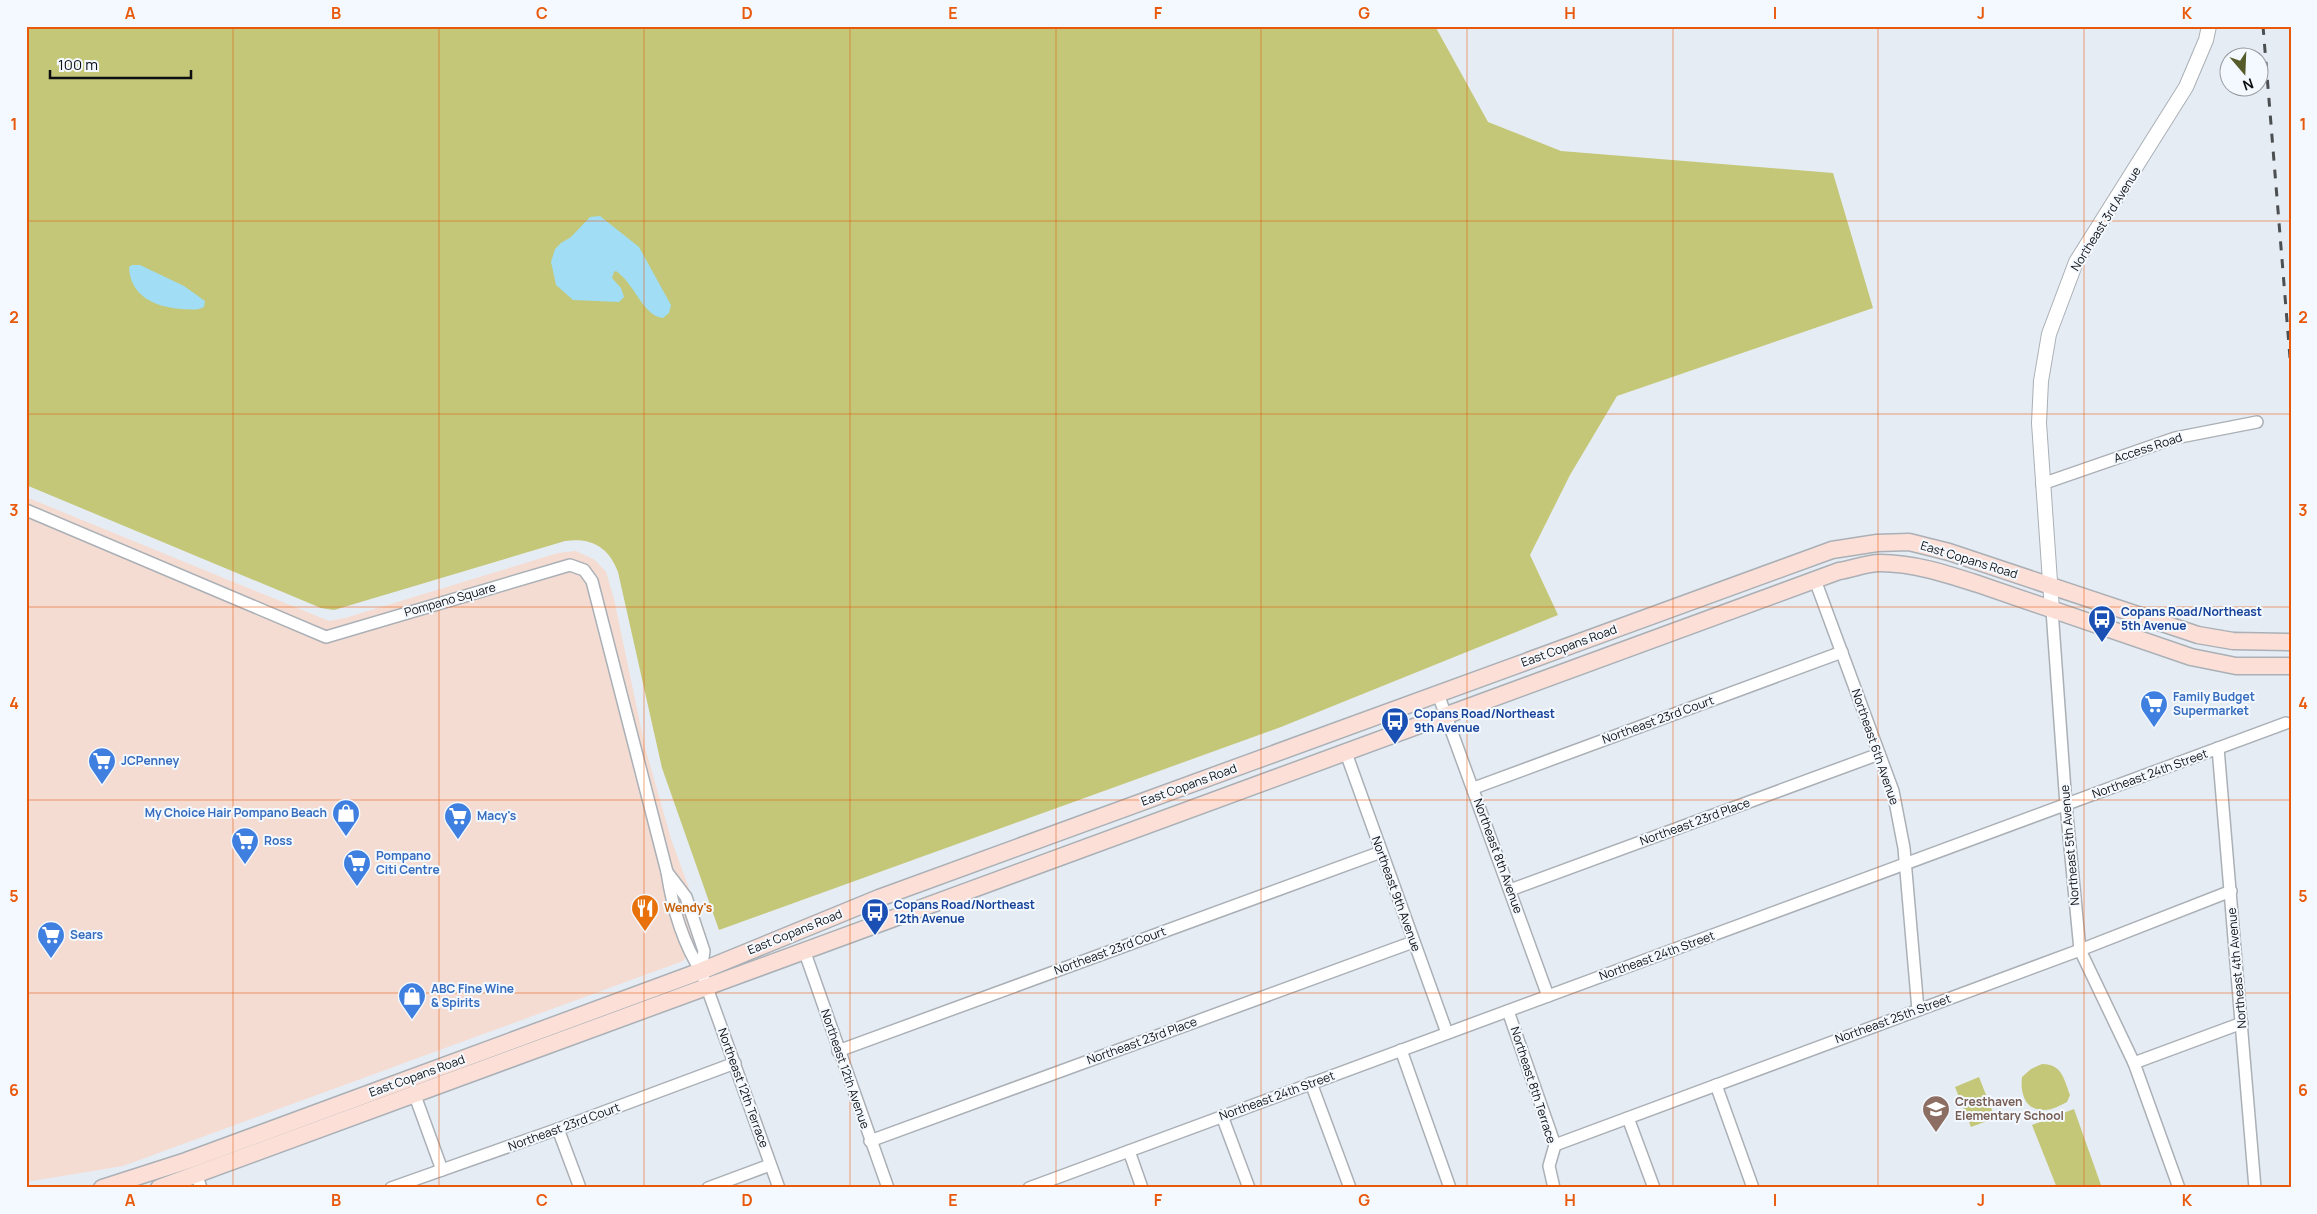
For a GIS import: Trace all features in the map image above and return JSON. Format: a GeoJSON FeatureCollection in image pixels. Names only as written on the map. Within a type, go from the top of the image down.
{"type":"FeatureCollection","features":[{"type":"Feature","properties":{"kind":"main road","name":"East Copans Road"},"geometry":{"type":"LineString","coordinates":[[102,1188],[186,1161],[430,1072],[701,971],[879,898],[1832,550],[1877,543],[1909,542],[1950,552],[2198,635],[2233,641],[2291,642]]}},
{"type":"Feature","properties":{"kind":"main road","name":"East Copans Road"},"geometry":{"type":"LineString","coordinates":[[159,1188],[198,1181],[414,1093],[1346,754],[1838,571],[1878,563],[1906,565],[1943,572],[2190,657],[2236,666],[2291,666]]}},
{"type":"Feature","properties":{"kind":"main road"},"geometry":{"type":"LineString","coordinates":[[414,1093],[420,1081],[430,1072]]}},
{"type":"Feature","properties":{"kind":"main road"},"geometry":{"type":"LineString","coordinates":[[388,1103],[398,1093],[403,1081]]}},
{"type":"Feature","properties":{"kind":"street","name":"Northeast 3rd Avenue"},"geometry":{"type":"LineString","coordinates":[[2042,484],[2039,423],[2041,381],[2049,334],[2059,303],[2076,262],[2186,87],[2206,40],[2209,26]]}},
{"type":"Feature","properties":{"kind":"street","name":"Access Road"},"geometry":{"type":"LineString","coordinates":[[2042,484],[2174,438],[2257,422]]}},
{"type":"Feature","properties":{"kind":"street","name":"Northeast 5th Avenue"},"geometry":{"type":"LineString","coordinates":[[2042,484],[2066,804],[2080,950],[2134,1063],[2179,1188]]}},
{"type":"Feature","properties":{"kind":"street","name":"Pompano Square"},"geometry":{"type":"LineString","coordinates":[[26,510],[326,637],[570,565],[584,570],[592,581],[667,872],[686,897],[704,951],[701,971],[706,988]]}},
{"type":"Feature","properties":{"kind":"street","name":"Northeast 6th Avenue"},"geometry":{"type":"LineString","coordinates":[[1815,580],[1893,791],[1906,864],[1918,1010]]}},
{"type":"Feature","properties":{"kind":"street","name":"Northeast 23rd Court"},"geometry":{"type":"LineString","coordinates":[[1474,788],[1842,652]]}},
{"type":"Feature","properties":{"kind":"street","name":"Northeast 8th Avenue"},"geometry":{"type":"LineString","coordinates":[[1438,694],[1474,788],[1548,996]]}},
{"type":"Feature","properties":{"kind":"street","name":"Northeast 24th Street"},"geometry":{"type":"LineString","coordinates":[[1037,1186],[2286,723]]}},
{"type":"Feature","properties":{"kind":"street","name":"Northeast 4th Avenue"},"geometry":{"type":"LineString","coordinates":[[2218,748],[2255,1188]]}},
{"type":"Feature","properties":{"kind":"street","name":"Northeast 9th Avenue"},"geometry":{"type":"LineString","coordinates":[[1346,754],[1447,1033]]}},
{"type":"Feature","properties":{"kind":"street","name":"Northeast 23rd Place"},"geometry":{"type":"LineString","coordinates":[[1510,890],[1880,754]]}},
{"type":"Feature","properties":{"kind":"street","name":"Northeast 23rd Court"},"geometry":{"type":"LineString","coordinates":[[838,1051],[1381,852]]}},
{"type":"Feature","properties":{"kind":"street","name":"Northeast 25th Street"},"geometry":{"type":"LineString","coordinates":[[1555,1145],[2080,950],[2231,891]]}},
{"type":"Feature","properties":{"kind":"street","name":"Northeast 23rd Place"},"geometry":{"type":"LineString","coordinates":[[870,1140],[1414,942]]}},
{"type":"Feature","properties":{"kind":"street","name":"Northeast 12th Avenue"},"geometry":{"type":"LineString","coordinates":[[804,950],[838,1051],[888,1188]]}},
{"type":"Feature","properties":{"kind":"street","name":"Northeast 12th Terrace"},"geometry":{"type":"LineString","coordinates":[[706,988],[735,1063],[778,1188]]}},
{"type":"Feature","properties":{"kind":"street","name":"Northeast 8th Terrace"},"geometry":{"type":"LineString","coordinates":[[1508,1011],[1555,1145],[1549,1166],[1554,1188]]}},
{"type":"Feature","properties":{"kind":"street"},"geometry":{"type":"LineString","coordinates":[[2134,1063],[2242,1023]]}},
{"type":"Feature","properties":{"kind":"street"},"geometry":{"type":"LineString","coordinates":[[1401,1050],[1450,1188]]}},
{"type":"Feature","properties":{"kind":"street","name":"Northeast 23rd Court"},"geometry":{"type":"LineString","coordinates":[[391,1188],[558,1129],[735,1063]]}},
{"type":"Feature","properties":{"kind":"street"},"geometry":{"type":"LineString","coordinates":[[1311,1084],[1350,1188]]}},
{"type":"Feature","properties":{"kind":"street"},"geometry":{"type":"LineString","coordinates":[[1716,1085],[1753,1188]]}},
{"type":"Feature","properties":{"kind":"street"},"geometry":{"type":"LineString","coordinates":[[414,1093],[442,1170]]}},
{"type":"Feature","properties":{"kind":"street"},"geometry":{"type":"LineString","coordinates":[[1222,1116],[1249,1188]]}},
{"type":"Feature","properties":{"kind":"street"},"geometry":{"type":"LineString","coordinates":[[1628,1118],[1654,1188]]}},
{"type":"Feature","properties":{"kind":"street"},"geometry":{"type":"LineString","coordinates":[[558,1129],[580,1188]]}},
{"type":"Feature","properties":{"kind":"street"},"geometry":{"type":"LineString","coordinates":[[1129,1151],[1142,1188]]}},
{"type":"Feature","properties":{"kind":"street"},"geometry":{"type":"LineString","coordinates":[[708,1188],[770,1164]]}},
{"type":"Feature","properties":{"kind":"shaded area","name":"Pompano Citi Centre"},"geometry":{"type":"Polygon","coordinates":[[[26,497],[329,621],[345,618],[558,553],[576,551],[595,560],[606,572],[614,599],[645,747],[671,839],[706,935],[683,961],[123,1166],[26,1182],[26,497]]]}},
{"type":"Feature","properties":{"kind":"green space"},"geometry":{"type":"Polygon","coordinates":[[[26,26],[1435,26],[1488,122],[1561,151],[1833,173],[1873,308],[1617,396],[1570,475],[1530,555],[1558,615],[1281,727],[719,930],[662,768],[618,572],[610,556],[598,546],[591,542],[565,541],[334,610],[321,608],[26,485],[26,26]]]}},
{"type":"Feature","properties":{"kind":"green space"},"geometry":{"type":"Polygon","coordinates":[[[2042,1064],[2049,1065],[2058,1070],[2064,1078],[2070,1095],[2067,1102],[2048,1110],[2038,1110],[2028,1104],[2022,1089],[2022,1077],[2031,1069],[2042,1064]]]}},
{"type":"Feature","properties":{"kind":"green space"},"geometry":{"type":"Polygon","coordinates":[[[1979,1077],[1995,1118],[1971,1127],[1955,1087],[1979,1077]]]}},
{"type":"Feature","properties":{"kind":"green space"},"geometry":{"type":"Polygon","coordinates":[[[2074,1109],[2102,1188],[2057,1188],[2032,1125],[2074,1109]]]}},
{"type":"Feature","properties":{"kind":"water"},"geometry":{"type":"Polygon","coordinates":[[[600,216],[639,247],[671,305],[669,313],[663,318],[650,312],[628,283],[616,271],[612,278],[621,288],[624,297],[619,302],[573,300],[556,285],[551,262],[555,249],[571,237],[590,217],[600,216]]]}},
{"type":"Feature","properties":{"kind":"water"},"geometry":{"type":"Polygon","coordinates":[[[140,265],[184,286],[205,301],[204,307],[193,310],[171,308],[146,298],[139,293],[130,277],[129,267],[140,265]]]}},
{"type":"Feature","properties":{"kind":"railway"},"geometry":{"type":"LineString","coordinates":[[2263,26],[2291,370]]}},
{"type":"Feature","properties":{"kind":"place","name":"Copans Road/Northeast 5th Avenue"},"geometry":{"type":"Point","coordinates":[2102,643]}},
{"type":"Feature","properties":{"kind":"place","name":"Family Budget Supermarket"},"geometry":{"type":"Point","coordinates":[2154,728]}},
{"type":"Feature","properties":{"kind":"place","name":"Copans Road/Northeast 9th Avenue"},"geometry":{"type":"Point","coordinates":[1395,745]}},
{"type":"Feature","properties":{"kind":"place","name":"JCPenney"},"geometry":{"type":"Point","coordinates":[102,785]}},
{"type":"Feature","properties":{"kind":"place","name":"My Choice Hair Pompano Beach"},"geometry":{"type":"Point","coordinates":[346,837]}},
{"type":"Feature","properties":{"kind":"place","name":"Macy's"},"geometry":{"type":"Point","coordinates":[458,840]}},
{"type":"Feature","properties":{"kind":"place","name":"Ross"},"geometry":{"type":"Point","coordinates":[245,865]}},
{"type":"Feature","properties":{"kind":"place","name":"Pompano Citi Centre"},"geometry":{"type":"Point","coordinates":[357,887]}},
{"type":"Feature","properties":{"kind":"place","name":"Wendy's"},"geometry":{"type":"Point","coordinates":[645,932]}},
{"type":"Feature","properties":{"kind":"place","name":"Copans Road/Northeast 12th Avenue"},"geometry":{"type":"Point","coordinates":[875,936]}},
{"type":"Feature","properties":{"kind":"place","name":"Sears"},"geometry":{"type":"Point","coordinates":[51,959]}},
{"type":"Feature","properties":{"kind":"place","name":"ABC Fine Wine & Spirits"},"geometry":{"type":"Point","coordinates":[412,1020]}},
{"type":"Feature","properties":{"kind":"place","name":"Cresthaven Elementary School"},"geometry":{"type":"Point","coordinates":[1936,1133]}}]}
